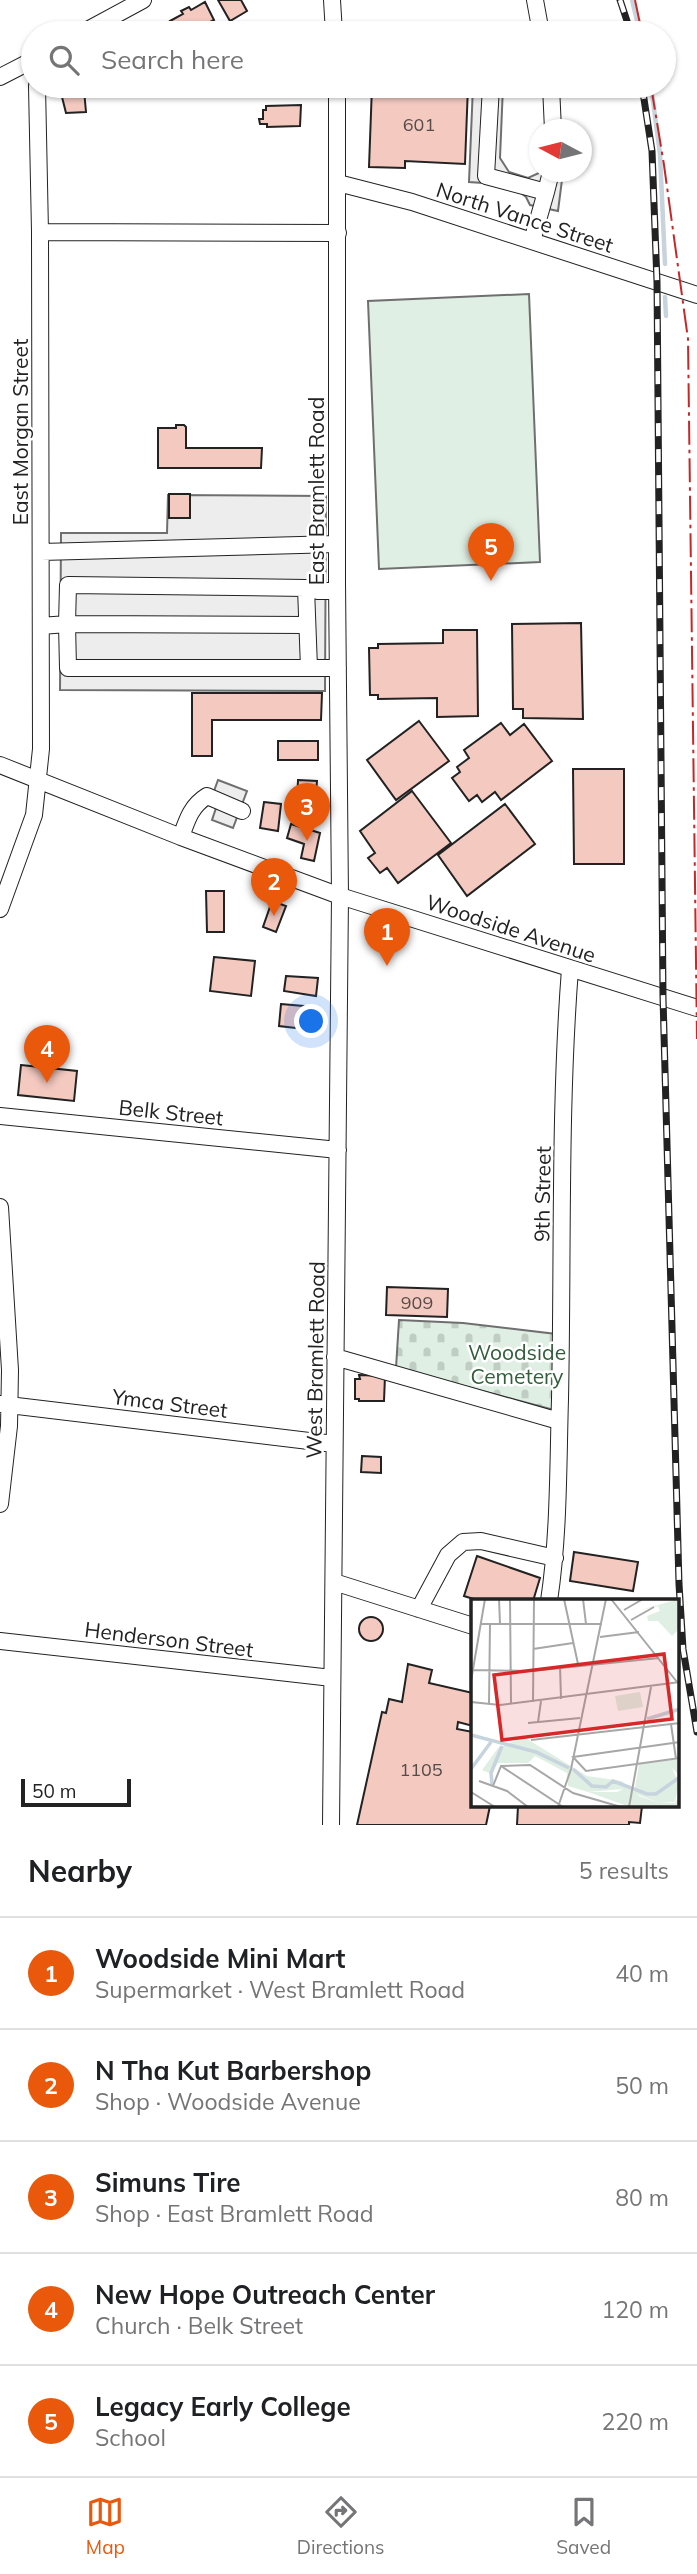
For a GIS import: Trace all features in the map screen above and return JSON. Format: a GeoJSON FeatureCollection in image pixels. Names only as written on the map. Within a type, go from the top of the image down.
{"type":"FeatureCollection","features":[{"type":"Feature","properties":{"kind":"street"},"geometry":{"type":"LineString","coordinates":[[104,21],[143,0]]}},
{"type":"Feature","properties":{"kind":"street"},"geometry":{"type":"LineString","coordinates":[[332,0],[333,21]]}},
{"type":"Feature","properties":{"kind":"street"},"geometry":{"type":"LineString","coordinates":[[535,0],[539,21]]}},
{"type":"Feature","properties":{"kind":"street"},"geometry":{"type":"LineString","coordinates":[[0,77],[21,66]]}},
{"type":"Feature","properties":{"kind":"street","name":"East Morgan Street"},"geometry":{"type":"LineString","coordinates":[[0,909],[34,815],[38,795],[42,723],[37,98]]}},
{"type":"Feature","properties":{"kind":"street","name":"East Bramlett Road"},"geometry":{"type":"LineString","coordinates":[[337,98],[340,895]]}},
{"type":"Feature","properties":{"kind":"street"},"geometry":{"type":"LineString","coordinates":[[490,98],[486,176],[546,192]]}},
{"type":"Feature","properties":{"kind":"street"},"geometry":{"type":"LineString","coordinates":[[552,98],[553,119]]}},
{"type":"Feature","properties":{"kind":"street"},"geometry":{"type":"LineString","coordinates":[[532,241],[548,182]]}},
{"type":"Feature","properties":{"kind":"street","name":"North Vance Street"},"geometry":{"type":"LineString","coordinates":[[338,183],[412,202],[697,295]]}},
{"type":"Feature","properties":{"kind":"street"},"geometry":{"type":"LineString","coordinates":[[40,232],[338,233]]}},
{"type":"Feature","properties":{"kind":"street"},"geometry":{"type":"LineString","coordinates":[[41,552],[337,544]]}},
{"type":"Feature","properties":{"kind":"street"},"geometry":{"type":"LineString","coordinates":[[337,591],[306,588],[68,585],[67,624],[68,668],[338,668]]}},
{"type":"Feature","properties":{"kind":"street"},"geometry":{"type":"LineString","coordinates":[[306,588],[309,668]]}},
{"type":"Feature","properties":{"kind":"street"},"geometry":{"type":"LineString","coordinates":[[41,626],[307,625]]}},
{"type":"Feature","properties":{"kind":"street","name":"Woodside Avenue"},"geometry":{"type":"LineString","coordinates":[[0,765],[181,837],[340,895],[697,1009]]}},
{"type":"Feature","properties":{"kind":"street"},"geometry":{"type":"LineString","coordinates":[[181,837],[190,814],[197,803],[207,796],[242,811]]}},
{"type":"Feature","properties":{"kind":"street","name":"West Bramlett Road"},"geometry":{"type":"LineString","coordinates":[[331,1825],[340,895]]}},
{"type":"Feature","properties":{"kind":"street","name":"9th Street"},"geometry":{"type":"LineString","coordinates":[[549,1599],[556,1528],[565,1032],[570,969]]}},
{"type":"Feature","properties":{"kind":"street","name":"Belk Street"},"geometry":{"type":"LineString","coordinates":[[0,1116],[338,1150]]}},
{"type":"Feature","properties":{"kind":"street"},"geometry":{"type":"LineString","coordinates":[[0,1207],[10,1370],[4,1405],[9,1426],[0,1504]]}},
{"type":"Feature","properties":{"kind":"street"},"geometry":{"type":"LineString","coordinates":[[335,1357],[559,1421]]}},
{"type":"Feature","properties":{"kind":"street","name":"Ymca Street"},"geometry":{"type":"LineString","coordinates":[[4,1405],[334,1444]]}},
{"type":"Feature","properties":{"kind":"street"},"geometry":{"type":"LineString","coordinates":[[419,1609],[449,1555],[463,1542],[481,1541],[555,1558]]}},
{"type":"Feature","properties":{"kind":"street"},"geometry":{"type":"LineString","coordinates":[[334,1582],[471,1625]]}},
{"type":"Feature","properties":{"kind":"street","name":"Henderson Street"},"geometry":{"type":"LineString","coordinates":[[0,1641],[332,1678]]}},
{"type":"Feature","properties":{"kind":"green space"},"geometry":{"type":"Polygon","coordinates":[[[529,294],[540,562],[379,569],[368,301],[529,294]]]}},
{"type":"Feature","properties":{"kind":"green space","name":"Woodside Cemetery"},"geometry":{"type":"Polygon","coordinates":[[[399,1320],[463,1323],[556,1334],[554,1410],[396,1368],[399,1320]]]}},
{"type":"Feature","properties":{"kind":"shaded area"},"geometry":{"type":"Polygon","coordinates":[[[472,98],[502,98],[500,158],[509,172],[529,178],[529,182],[562,182],[558,211],[530,205],[521,193],[469,182],[472,98]]]}},
{"type":"Feature","properties":{"kind":"shaded area"},"geometry":{"type":"Polygon","coordinates":[[[168,495],[326,496],[325,691],[60,690],[61,533],[167,533],[168,495]]]}},
{"type":"Feature","properties":{"kind":"shaded area"},"geometry":{"type":"Polygon","coordinates":[[[218,780],[247,791],[233,828],[212,820],[216,808],[209,805],[218,780]]]}},
{"type":"Feature","properties":{"kind":"building"},"geometry":{"type":"Polygon","coordinates":[[[218,0],[241,0],[247,11],[230,21],[218,0]]]}},
{"type":"Feature","properties":{"kind":"building"},"geometry":{"type":"Polygon","coordinates":[[[205,2],[214,20],[170,21],[183,14],[181,11],[189,7],[191,10],[205,2]]]}},
{"type":"Feature","properties":{"kind":"building"},"geometry":{"type":"Polygon","coordinates":[[[62,98],[85,98],[86,112],[66,113],[62,98]]]}},
{"type":"Feature","properties":{"kind":"building"},"geometry":{"type":"Polygon","coordinates":[[[372,98],[468,98],[465,164],[405,161],[405,168],[369,167],[372,98]]]}},
{"type":"Feature","properties":{"kind":"building"},"geometry":{"type":"Polygon","coordinates":[[[301,105],[300,126],[267,127],[267,124],[260,124],[259,119],[263,119],[266,106],[301,105]]]}},
{"type":"Feature","properties":{"kind":"building"},"geometry":{"type":"Polygon","coordinates":[[[176,425],[186,427],[186,448],[262,448],[261,468],[158,468],[158,428],[176,428],[176,425]]]}},
{"type":"Feature","properties":{"kind":"building"},"geometry":{"type":"Polygon","coordinates":[[[169,494],[190,494],[190,518],[169,518],[169,494]]]}},
{"type":"Feature","properties":{"kind":"building"},"geometry":{"type":"Polygon","coordinates":[[[581,623],[583,719],[523,718],[523,709],[513,709],[512,624],[581,623]]]}},
{"type":"Feature","properties":{"kind":"building"},"geometry":{"type":"Polygon","coordinates":[[[443,630],[477,630],[478,716],[437,717],[437,698],[378,699],[378,695],[370,695],[369,648],[378,648],[378,644],[443,643],[443,630]]]}},
{"type":"Feature","properties":{"kind":"building"},"geometry":{"type":"Polygon","coordinates":[[[192,693],[322,693],[321,720],[212,720],[212,756],[192,756],[192,693]]]}},
{"type":"Feature","properties":{"kind":"building"},"geometry":{"type":"Polygon","coordinates":[[[419,721],[449,761],[396,800],[367,760],[419,721]]]}},
{"type":"Feature","properties":{"kind":"building"},"geometry":{"type":"Polygon","coordinates":[[[501,723],[510,735],[524,724],[552,761],[501,800],[495,792],[482,802],[477,795],[469,801],[452,778],[460,772],[457,767],[469,758],[464,750],[501,723]]]}},
{"type":"Feature","properties":{"kind":"building"},"geometry":{"type":"Polygon","coordinates":[[[278,741],[318,741],[318,760],[278,760],[278,741]]]}},
{"type":"Feature","properties":{"kind":"building"},"geometry":{"type":"Polygon","coordinates":[[[573,769],[624,769],[624,864],[574,864],[573,769]]]}},
{"type":"Feature","properties":{"kind":"building"},"geometry":{"type":"Polygon","coordinates":[[[298,780],[317,781],[315,806],[297,804],[298,780]]]}},
{"type":"Feature","properties":{"kind":"building"},"geometry":{"type":"Polygon","coordinates":[[[412,791],[451,843],[398,883],[387,868],[380,873],[368,858],[375,853],[360,831],[412,791]]]}},
{"type":"Feature","properties":{"kind":"building"},"geometry":{"type":"Polygon","coordinates":[[[264,802],[281,804],[278,831],[260,828],[264,802]]]}},
{"type":"Feature","properties":{"kind":"building"},"geometry":{"type":"Polygon","coordinates":[[[505,804],[535,844],[467,896],[438,855],[505,804]]]}},
{"type":"Feature","properties":{"kind":"building"},"geometry":{"type":"Polygon","coordinates":[[[291,824],[320,833],[314,861],[301,858],[304,844],[287,838],[291,824]]]}},
{"type":"Feature","properties":{"kind":"building"},"geometry":{"type":"Polygon","coordinates":[[[206,891],[224,891],[224,932],[207,932],[206,891]]]}},
{"type":"Feature","properties":{"kind":"building"},"geometry":{"type":"Polygon","coordinates":[[[272,901],[286,906],[276,932],[263,927],[272,901]]]}},
{"type":"Feature","properties":{"kind":"building"},"geometry":{"type":"Polygon","coordinates":[[[214,957],[255,961],[251,996],[210,991],[214,957]]]}},
{"type":"Feature","properties":{"kind":"building"},"geometry":{"type":"Polygon","coordinates":[[[286,976],[318,978],[316,996],[284,991],[286,976]]]}},
{"type":"Feature","properties":{"kind":"building"},"geometry":{"type":"Polygon","coordinates":[[[281,1004],[315,1007],[313,1030],[279,1026],[281,1004]]]}},
{"type":"Feature","properties":{"kind":"building"},"geometry":{"type":"Polygon","coordinates":[[[21,1065],[77,1071],[74,1101],[18,1095],[21,1065]]]}},
{"type":"Feature","properties":{"kind":"building"},"geometry":{"type":"Polygon","coordinates":[[[387,1287],[448,1289],[447,1317],[386,1315],[387,1287]]]}},
{"type":"Feature","properties":{"kind":"building"},"geometry":{"type":"Polygon","coordinates":[[[359,1375],[385,1376],[384,1401],[355,1399],[355,1379],[360,1379],[359,1375]]]}},
{"type":"Feature","properties":{"kind":"building"},"geometry":{"type":"Polygon","coordinates":[[[362,1456],[381,1457],[381,1473],[361,1472],[362,1456]]]}},
{"type":"Feature","properties":{"kind":"building"},"geometry":{"type":"Polygon","coordinates":[[[574,1552],[638,1562],[633,1591],[570,1581],[574,1552]]]}},
{"type":"Feature","properties":{"kind":"building"},"geometry":{"type":"Polygon","coordinates":[[[477,1556],[540,1578],[534,1599],[474,1599],[464,1596],[477,1556]]]}},
{"type":"Feature","properties":{"kind":"building"},"geometry":{"type":"Polygon","coordinates":[[[371,1617],[380,1620],[383,1629],[380,1638],[371,1641],[362,1638],[359,1629],[362,1620],[371,1617]]]}},
{"type":"Feature","properties":{"kind":"building"},"geometry":{"type":"Polygon","coordinates":[[[408,1664],[432,1670],[429,1683],[471,1693],[471,1725],[458,1722],[457,1729],[471,1732],[471,1808],[490,1808],[486,1825],[357,1825],[382,1712],[386,1713],[389,1699],[402,1702],[408,1664]]]}},
{"type":"Feature","properties":{"kind":"building"},"geometry":{"type":"Polygon","coordinates":[[[518,1808],[642,1808],[640,1823],[629,1822],[629,1825],[517,1825],[518,1808]]]}},
{"type":"Feature","properties":{"kind":"waterway"},"geometry":{"type":"LineString","coordinates":[[632,0],[637,21]]}},
{"type":"Feature","properties":{"kind":"waterway"},"geometry":{"type":"LineString","coordinates":[[653,98],[660,154],[665,264]]}},
{"type":"Feature","properties":{"kind":"waterway"},"geometry":{"type":"LineString","coordinates":[[665,297],[666,316]]}},
{"type":"Feature","properties":{"kind":"railway"},"geometry":{"type":"LineString","coordinates":[[620,0],[627,21]]}},
{"type":"Feature","properties":{"kind":"railway"},"geometry":{"type":"LineString","coordinates":[[644,98],[652,151],[657,282],[663,997],[680,1599]]}},
{"type":"Feature","properties":{"kind":"railway"},"geometry":{"type":"LineString","coordinates":[[680,1600],[683,1649],[697,1732]]}},
{"type":"Feature","properties":{"kind":"power"},"geometry":{"type":"LineString","coordinates":[[635,0],[639,21]]}},
{"type":"Feature","properties":{"kind":"power"},"geometry":{"type":"LineString","coordinates":[[653,98],[688,339],[697,1039]]}},
{"type":"Feature","properties":{"kind":"place","name":"Legacy Early College"},"geometry":{"type":"Point","coordinates":[491,581]}},
{"type":"Feature","properties":{"kind":"place","name":"Simuns Tire"},"geometry":{"type":"Point","coordinates":[307,841]}},
{"type":"Feature","properties":{"kind":"place","name":"N Tha Kut Barbershop"},"geometry":{"type":"Point","coordinates":[274,916]}},
{"type":"Feature","properties":{"kind":"place","name":"Woodside Mini Mart"},"geometry":{"type":"Point","coordinates":[387,966]}},
{"type":"Feature","properties":{"kind":"place","name":"New Hope Outreach Center"},"geometry":{"type":"Point","coordinates":[47,1083]}}]}
